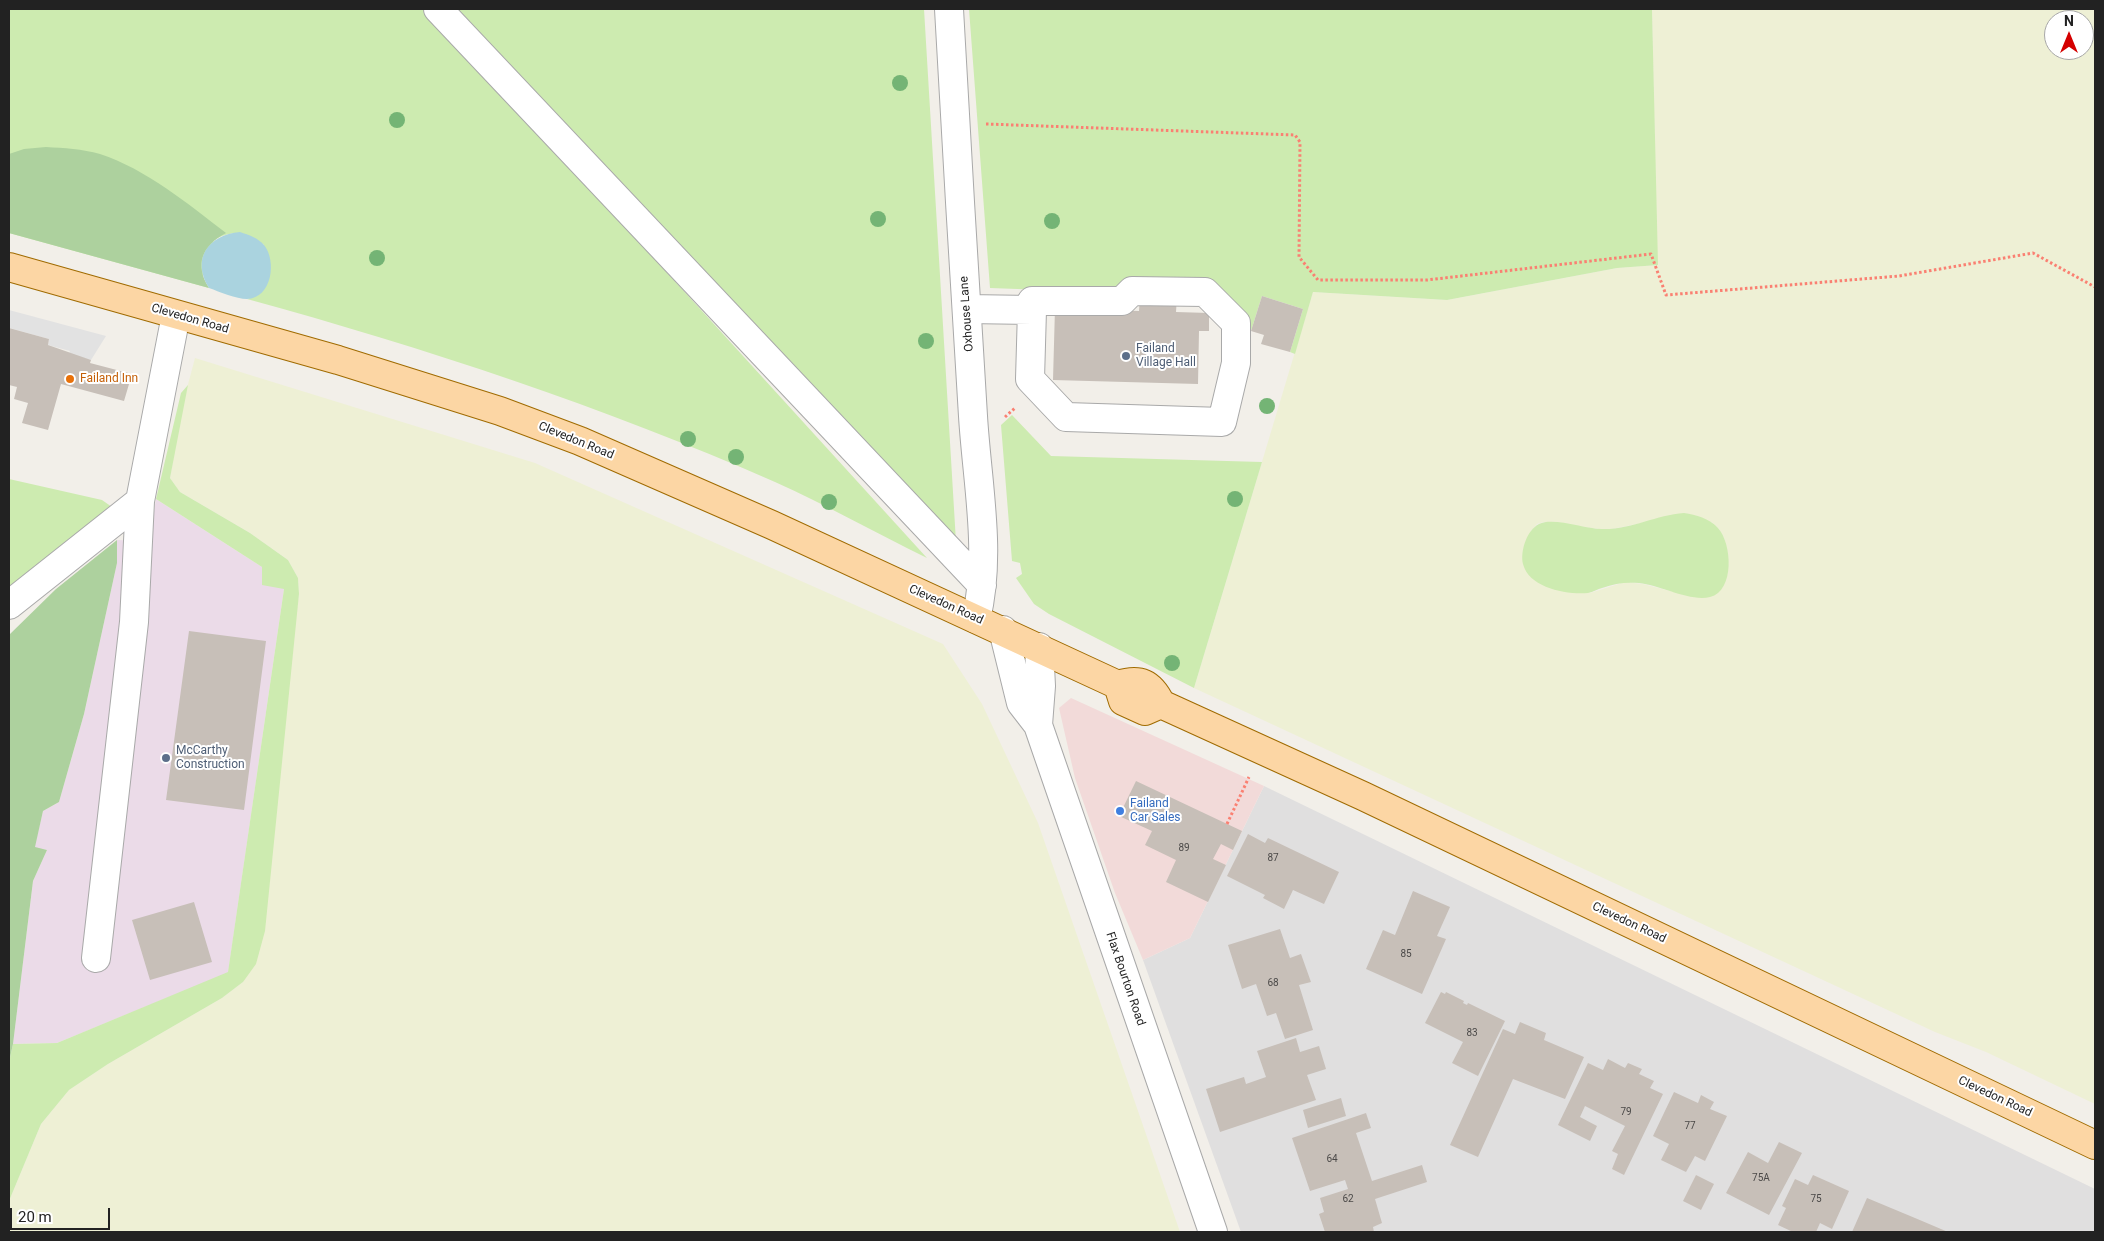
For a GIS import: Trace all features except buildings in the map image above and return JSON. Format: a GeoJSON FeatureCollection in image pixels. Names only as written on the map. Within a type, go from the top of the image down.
{"type":"FeatureCollection","features":[{"type":"Feature","properties":{"kind":"main road","name":"Clevedon Road"},"geometry":{"type":"LineString","coordinates":[[9,267],[338,360],[500,411],[571,438],[772,525],[1003,630],[1118,685],[1123,701],[1145,712],[1161,704],[1261,749],[2095,1144]]}},
{"type":"Feature","properties":{"kind":"street"},"geometry":{"type":"LineString","coordinates":[[438,9],[982,585]]}},
{"type":"Feature","properties":{"kind":"street","name":"Oxhouse Lane"},"geometry":{"type":"LineString","coordinates":[[949,9],[983,541],[982,585],[976,619]]}},
{"type":"Feature","properties":{"kind":"street"},"geometry":{"type":"LineString","coordinates":[[1132,291],[1204,292],[1236,322],[1236,363],[1222,422],[1066,417],[1030,379],[1032,310],[1032,301],[1122,301],[1132,291]]}},
{"type":"Feature","properties":{"kind":"street"},"geometry":{"type":"LineString","coordinates":[[967,308],[1032,310]]}},
{"type":"Feature","properties":{"kind":"street"},"geometry":{"type":"LineString","coordinates":[[96,958],[134,622],[140,500],[176,315]]}},
{"type":"Feature","properties":{"kind":"street"},"geometry":{"type":"LineString","coordinates":[[9,605],[140,500]]}},
{"type":"Feature","properties":{"kind":"street","name":"Flax Bourton Road"},"geometry":{"type":"LineString","coordinates":[[1003,630],[1021,702],[1038,725],[1213,1232]]}},
{"type":"Feature","properties":{"kind":"street","name":"Flax Bourton Road"},"geometry":{"type":"LineString","coordinates":[[1038,647],[1041,686],[1038,725]]}},
{"type":"Feature","properties":{"kind":"path"},"geometry":{"type":"LineString","coordinates":[[955,123],[1295,135],[1300,142],[1299,257],[1318,280],[1427,280],[1651,254],[1666,295],[1898,276],[2033,253],[2095,287]]}},
{"type":"Feature","properties":{"kind":"path"},"geometry":{"type":"LineString","coordinates":[[1227,824],[1261,749]]}},
{"type":"Feature","properties":{"kind":"shaded area"},"geometry":{"type":"Polygon","coordinates":[[[9,310],[106,336],[91,360],[69,354],[70,351],[48,345],[49,339],[9,328],[9,310]]]}},
{"type":"Feature","properties":{"kind":"shaded area","name":"McCarthy Construction"},"geometry":{"type":"Polygon","coordinates":[[[156,499],[262,567],[284,589],[228,973],[57,1043],[13,1044],[33,881],[47,850],[34,848],[43,811],[59,802],[84,714],[117,563],[117,540],[149,541],[156,499]]]}},
{"type":"Feature","properties":{"kind":"shaded area"},"geometry":{"type":"Polygon","coordinates":[[[1071,698],[1264,786],[1190,938],[1143,960],[1115,893],[1075,778],[1059,708],[1071,698]]]}},
{"type":"Feature","properties":{"kind":"shaded area"},"geometry":{"type":"Polygon","coordinates":[[[1264,786],[2095,1189],[2095,1232],[1241,1232],[1143,960],[1190,938],[1264,786]]]}},
{"type":"Feature","properties":{"kind":"green space"},"geometry":{"type":"Polygon","coordinates":[[[9,9],[427,9],[927,558],[775,482],[646,429],[580,404],[448,359],[247,299],[258,295],[264,245],[252,237],[234,233],[214,240],[202,277],[209,288],[9,233],[9,9]]]}},
{"type":"Feature","properties":{"kind":"green space"},"geometry":{"type":"Polygon","coordinates":[[[457,9],[924,9],[956,542],[457,9]]]}},
{"type":"Feature","properties":{"kind":"green space"},"geometry":{"type":"Polygon","coordinates":[[[969,9],[1652,9],[1658,265],[1617,268],[1447,300],[1313,292],[1295,354],[1290,352],[1303,309],[1262,296],[1251,331],[1209,283],[1127,280],[1107,291],[1099,292],[990,288],[969,9]]]}},
{"type":"Feature","properties":{"kind":"green space"},"geometry":{"type":"Polygon","coordinates":[[[1652,9],[2095,9],[2095,1104],[1986,1052],[1935,1032],[1194,688],[1313,292],[1447,300],[1617,268],[1657,265],[1652,9]],[[1544,522],[1537,524],[1531,531],[1590,593],[1625,582],[1643,584],[1686,595],[1725,540],[1719,529],[1711,522],[1647,522],[1607,530],[1544,522]]]}},
{"type":"Feature","properties":{"kind":"green space"},"geometry":{"type":"Polygon","coordinates":[[[66,148],[100,154],[134,169],[166,188],[226,233],[211,244],[203,256],[201,263],[202,271],[209,288],[9,233],[9,154],[24,149],[66,148]]]}},
{"type":"Feature","properties":{"kind":"green space"},"geometry":{"type":"Polygon","coordinates":[[[195,358],[535,463],[943,644],[982,704],[1038,823],[1180,1232],[9,1232],[9,1201],[41,1124],[69,1090],[108,1064],[222,998],[243,982],[299,594],[298,578],[288,560],[250,533],[180,492],[170,478],[181,411],[195,358]]]}},
{"type":"Feature","properties":{"kind":"green space"},"geometry":{"type":"Polygon","coordinates":[[[188,385],[170,478],[180,492],[250,533],[288,560],[298,578],[299,594],[265,931],[256,964],[243,982],[222,998],[108,1064],[69,1090],[41,1124],[9,1201],[9,1062],[13,1044],[57,1043],[228,972],[284,589],[262,585],[262,567],[156,499],[181,393],[188,385]]]}},
{"type":"Feature","properties":{"kind":"green space"},"geometry":{"type":"Polygon","coordinates":[[[1012,415],[1051,456],[1262,462],[1194,688],[1049,614],[1034,604],[1016,578],[1022,574],[1020,563],[1012,561],[1001,425],[1012,415]]]}},
{"type":"Feature","properties":{"kind":"green space"},"geometry":{"type":"Polygon","coordinates":[[[9,479],[102,500],[112,507],[9,593],[9,479]]]}},
{"type":"Feature","properties":{"kind":"green space"},"geometry":{"type":"Polygon","coordinates":[[[1684,513],[1711,522],[1723,535],[1726,544],[1729,566],[1724,586],[1718,593],[1710,597],[1693,597],[1647,584],[1634,583],[1620,583],[1588,593],[1570,593],[1541,584],[1533,579],[1523,564],[1525,541],[1535,527],[1545,522],[1612,529],[1663,516],[1684,513]]]}},
{"type":"Feature","properties":{"kind":"green space"},"geometry":{"type":"Polygon","coordinates":[[[117,540],[117,563],[84,714],[59,802],[43,811],[35,847],[47,850],[33,881],[13,1044],[9,1062],[9,635],[56,589],[117,540]]]}},
{"type":"Feature","properties":{"kind":"water"},"geometry":{"type":"Polygon","coordinates":[[[240,232],[253,237],[264,245],[268,252],[271,269],[267,286],[255,297],[247,299],[233,297],[209,288],[202,267],[202,258],[211,243],[229,234],[240,232]]]}},
{"type":"Feature","properties":{"kind":"place","name":"Failand Village Hall"},"geometry":{"type":"Point","coordinates":[1126,356]}},
{"type":"Feature","properties":{"kind":"place","name":"Failand Inn"},"geometry":{"type":"Point","coordinates":[70,379]}},
{"type":"Feature","properties":{"kind":"place","name":"McCarthy Construction"},"geometry":{"type":"Point","coordinates":[166,758]}},
{"type":"Feature","properties":{"kind":"place","name":"Failand Car Sales"},"geometry":{"type":"Point","coordinates":[1120,811]}}]}
